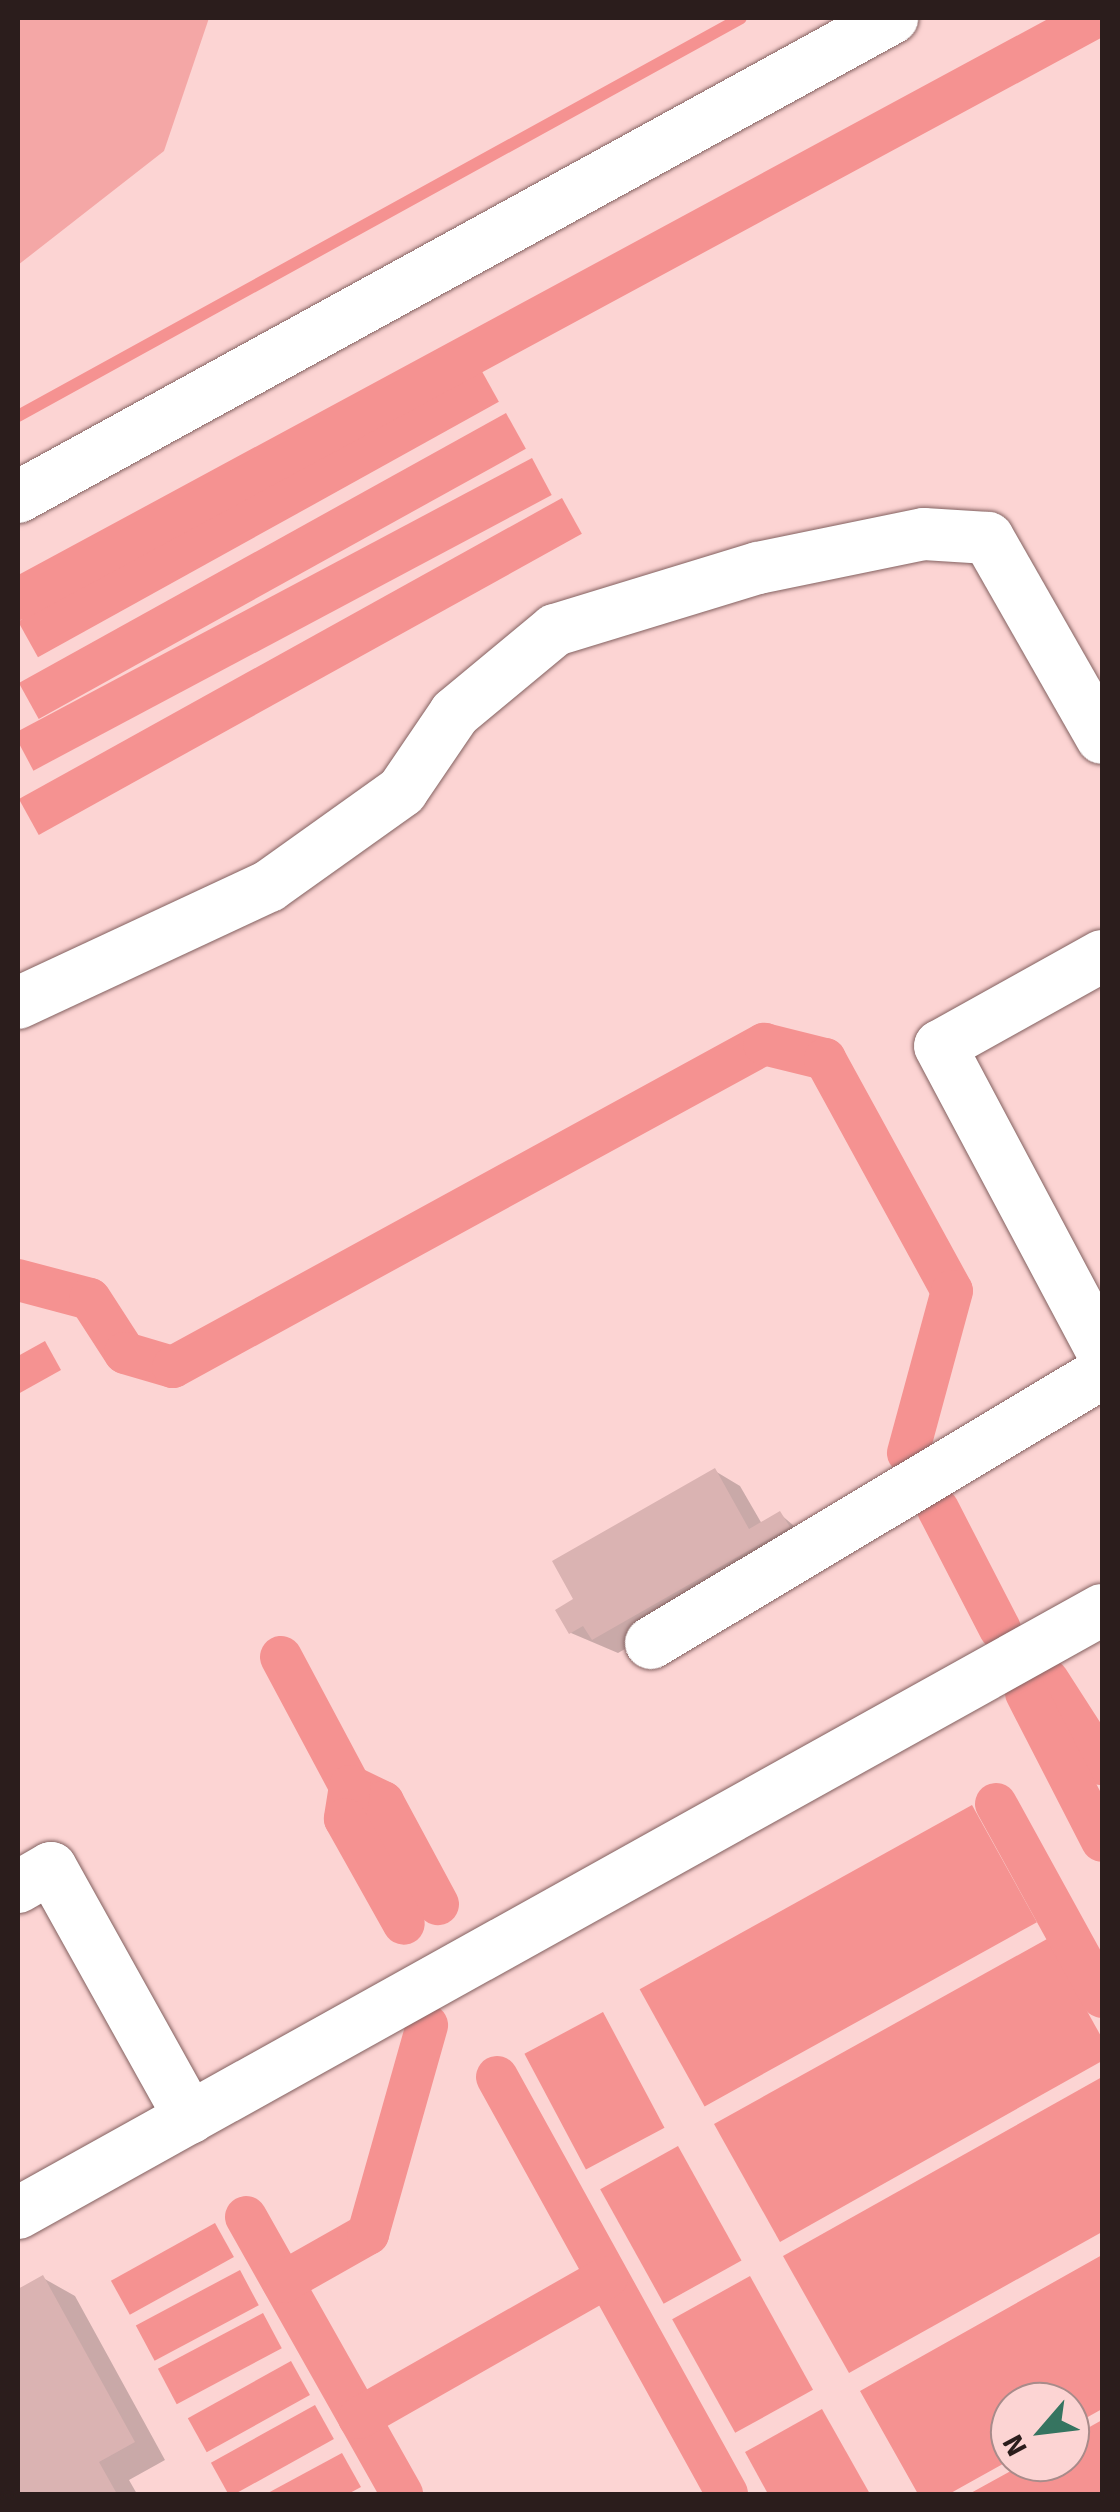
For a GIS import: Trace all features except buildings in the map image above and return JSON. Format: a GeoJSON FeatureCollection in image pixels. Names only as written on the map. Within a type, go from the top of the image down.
{"type":"FeatureCollection","features":[{"type":"Feature","properties":{"kind":"lane"},"geometry":{"type":"LineString","coordinates":[[18,498],[892,18]]}},
{"type":"Feature","properties":{"kind":"lane"},"geometry":{"type":"LineString","coordinates":[[18,1003],[269,886],[402,791],[456,713],[555,630],[758,568],[924,534],[988,538],[1102,738]]}},
{"type":"Feature","properties":{"kind":"lane"},"geometry":{"type":"LineString","coordinates":[[1102,956],[940,1046],[1102,1351]]}},
{"type":"Feature","properties":{"kind":"lane"},"geometry":{"type":"LineString","coordinates":[[651,1643],[1102,1374]]}},
{"type":"Feature","properties":{"kind":"lane"},"geometry":{"type":"LineString","coordinates":[[18,2213],[1102,1610]]}},
{"type":"Feature","properties":{"kind":"lane"},"geometry":{"type":"LineString","coordinates":[[18,1887],[51,1868],[190,2118]]}},
{"type":"Feature","properties":{"kind":"shaded area"},"geometry":{"type":"Polygon","coordinates":[[[18,18],[209,18],[164,151],[18,265],[18,18]]]}},
{"type":"Feature","properties":{"kind":"shaded area"},"geometry":{"type":"Polygon","coordinates":[[[479,366],[499,402],[38,657],[18,621],[479,366]]]}},
{"type":"Feature","properties":{"kind":"shaded area"},"geometry":{"type":"Polygon","coordinates":[[[506,413],[526,449],[39,719],[19,683],[506,413]]]}},
{"type":"Feature","properties":{"kind":"shaded area"},"geometry":{"type":"Polygon","coordinates":[[[532,458],[552,495],[33,771],[18,742],[18,731],[532,458]]]}},
{"type":"Feature","properties":{"kind":"shaded area"},"geometry":{"type":"Polygon","coordinates":[[[562,498],[582,534],[39,835],[19,799],[562,498]]]}},
{"type":"Feature","properties":{"kind":"shaded area"},"geometry":{"type":"Polygon","coordinates":[[[45,1341],[61,1370],[18,1394],[18,1356],[45,1341]]]}},
{"type":"Feature","properties":{"kind":"shaded area"},"geometry":{"type":"Polygon","coordinates":[[[972,1805],[1037,1922],[705,2106],[640,1989],[972,1805]]]}},
{"type":"Feature","properties":{"kind":"shaded area"},"geometry":{"type":"Polygon","coordinates":[[[1047,1939],[1102,2038],[1102,2061],[780,2242],[714,2124],[1047,1939]]]}},
{"type":"Feature","properties":{"kind":"shaded area"},"geometry":{"type":"Polygon","coordinates":[[[603,2012],[665,2128],[586,2169],[524,2054],[603,2012]]]}},
{"type":"Feature","properties":{"kind":"shaded area"},"geometry":{"type":"Polygon","coordinates":[[[1102,2077],[1102,2232],[849,2373],[783,2256],[1102,2077]]]}},
{"type":"Feature","properties":{"kind":"shaded area"},"geometry":{"type":"Polygon","coordinates":[[[678,2146],[742,2261],[664,2304],[600,2189],[678,2146]]]}},
{"type":"Feature","properties":{"kind":"shaded area"},"geometry":{"type":"Polygon","coordinates":[[[215,2223],[234,2257],[130,2315],[111,2281],[215,2223]]]}},
{"type":"Feature","properties":{"kind":"shaded area"},"geometry":{"type":"Polygon","coordinates":[[[1102,2255],[1102,2409],[1090,2416],[1090,2382],[990,2382],[990,2471],[949,2494],[918,2494],[860,2391],[1102,2255]]]}},
{"type":"Feature","properties":{"kind":"shaded area"},"geometry":{"type":"Polygon","coordinates":[[[240,2270],[259,2305],[155,2361],[136,2325],[240,2270]]]}},
{"type":"Feature","properties":{"kind":"shaded area"},"geometry":{"type":"Polygon","coordinates":[[[750,2276],[813,2390],[735,2433],[672,2319],[750,2276]]]}},
{"type":"Feature","properties":{"kind":"shaded area"},"geometry":{"type":"Polygon","coordinates":[[[263,2313],[282,2348],[177,2404],[158,2369],[263,2313]]]}},
{"type":"Feature","properties":{"kind":"shaded area"},"geometry":{"type":"Polygon","coordinates":[[[291,2361],[310,2395],[207,2452],[188,2418],[291,2361]]]}},
{"type":"Feature","properties":{"kind":"shaded area"},"geometry":{"type":"Polygon","coordinates":[[[315,2405],[334,2439],[235,2494],[228,2494],[211,2463],[315,2405]]]}},
{"type":"Feature","properties":{"kind":"shaded area"},"geometry":{"type":"Polygon","coordinates":[[[822,2409],[870,2494],[768,2494],[745,2452],[822,2409]]]}},
{"type":"Feature","properties":{"kind":"shaded area"},"geometry":{"type":"Polygon","coordinates":[[[1102,2420],[1102,2494],[969,2494],[991,2482],[1090,2482],[1090,2427],[1102,2420]]]}},
{"type":"Feature","properties":{"kind":"shaded area"},"geometry":{"type":"Polygon","coordinates":[[[342,2453],[361,2487],[348,2494],[266,2494],[342,2453]]]}},
{"type":"Feature","properties":{"kind":"waterway"},"geometry":{"type":"LineString","coordinates":[[18,416],[741,18]]}},
{"type":"Feature","properties":{"kind":"waterway"},"geometry":{"type":"LineString","coordinates":[[18,599],[1094,18]]}},
{"type":"Feature","properties":{"kind":"waterway"},"geometry":{"type":"LineString","coordinates":[[18,1280],[90,1299],[125,1353],[173,1367],[764,1044],[825,1059],[952,1291],[908,1453]]}},
{"type":"Feature","properties":{"kind":"waterway"},"geometry":{"type":"LineString","coordinates":[[938,1509],[1000,1629]]}},
{"type":"Feature","properties":{"kind":"waterway"},"geometry":{"type":"LineString","coordinates":[[281,1657],[350,1786],[383,1802],[438,1904]]}},
{"type":"Feature","properties":{"kind":"waterway"},"geometry":{"type":"LineString","coordinates":[[1048,1680],[1102,1764]]}},
{"type":"Feature","properties":{"kind":"waterway"},"geometry":{"type":"LineString","coordinates":[[1026,1693],[1102,1841]]}},
{"type":"Feature","properties":{"kind":"waterway"},"geometry":{"type":"LineString","coordinates":[[350,1786],[345,1819],[404,1924]]}},
{"type":"Feature","properties":{"kind":"waterway"},"geometry":{"type":"LineString","coordinates":[[996,1804],[1102,1997]]}},
{"type":"Feature","properties":{"kind":"waterway"},"geometry":{"type":"LineString","coordinates":[[283,2282],[368,2234],[427,2025]]}},
{"type":"Feature","properties":{"kind":"waterway"},"geometry":{"type":"LineString","coordinates":[[497,2077],[727,2494]]}},
{"type":"Feature","properties":{"kind":"waterway"},"geometry":{"type":"LineString","coordinates":[[246,2217],[402,2494]]}},
{"type":"Feature","properties":{"kind":"waterway"},"geometry":{"type":"LineString","coordinates":[[359,2418],[607,2277]]}}]}
